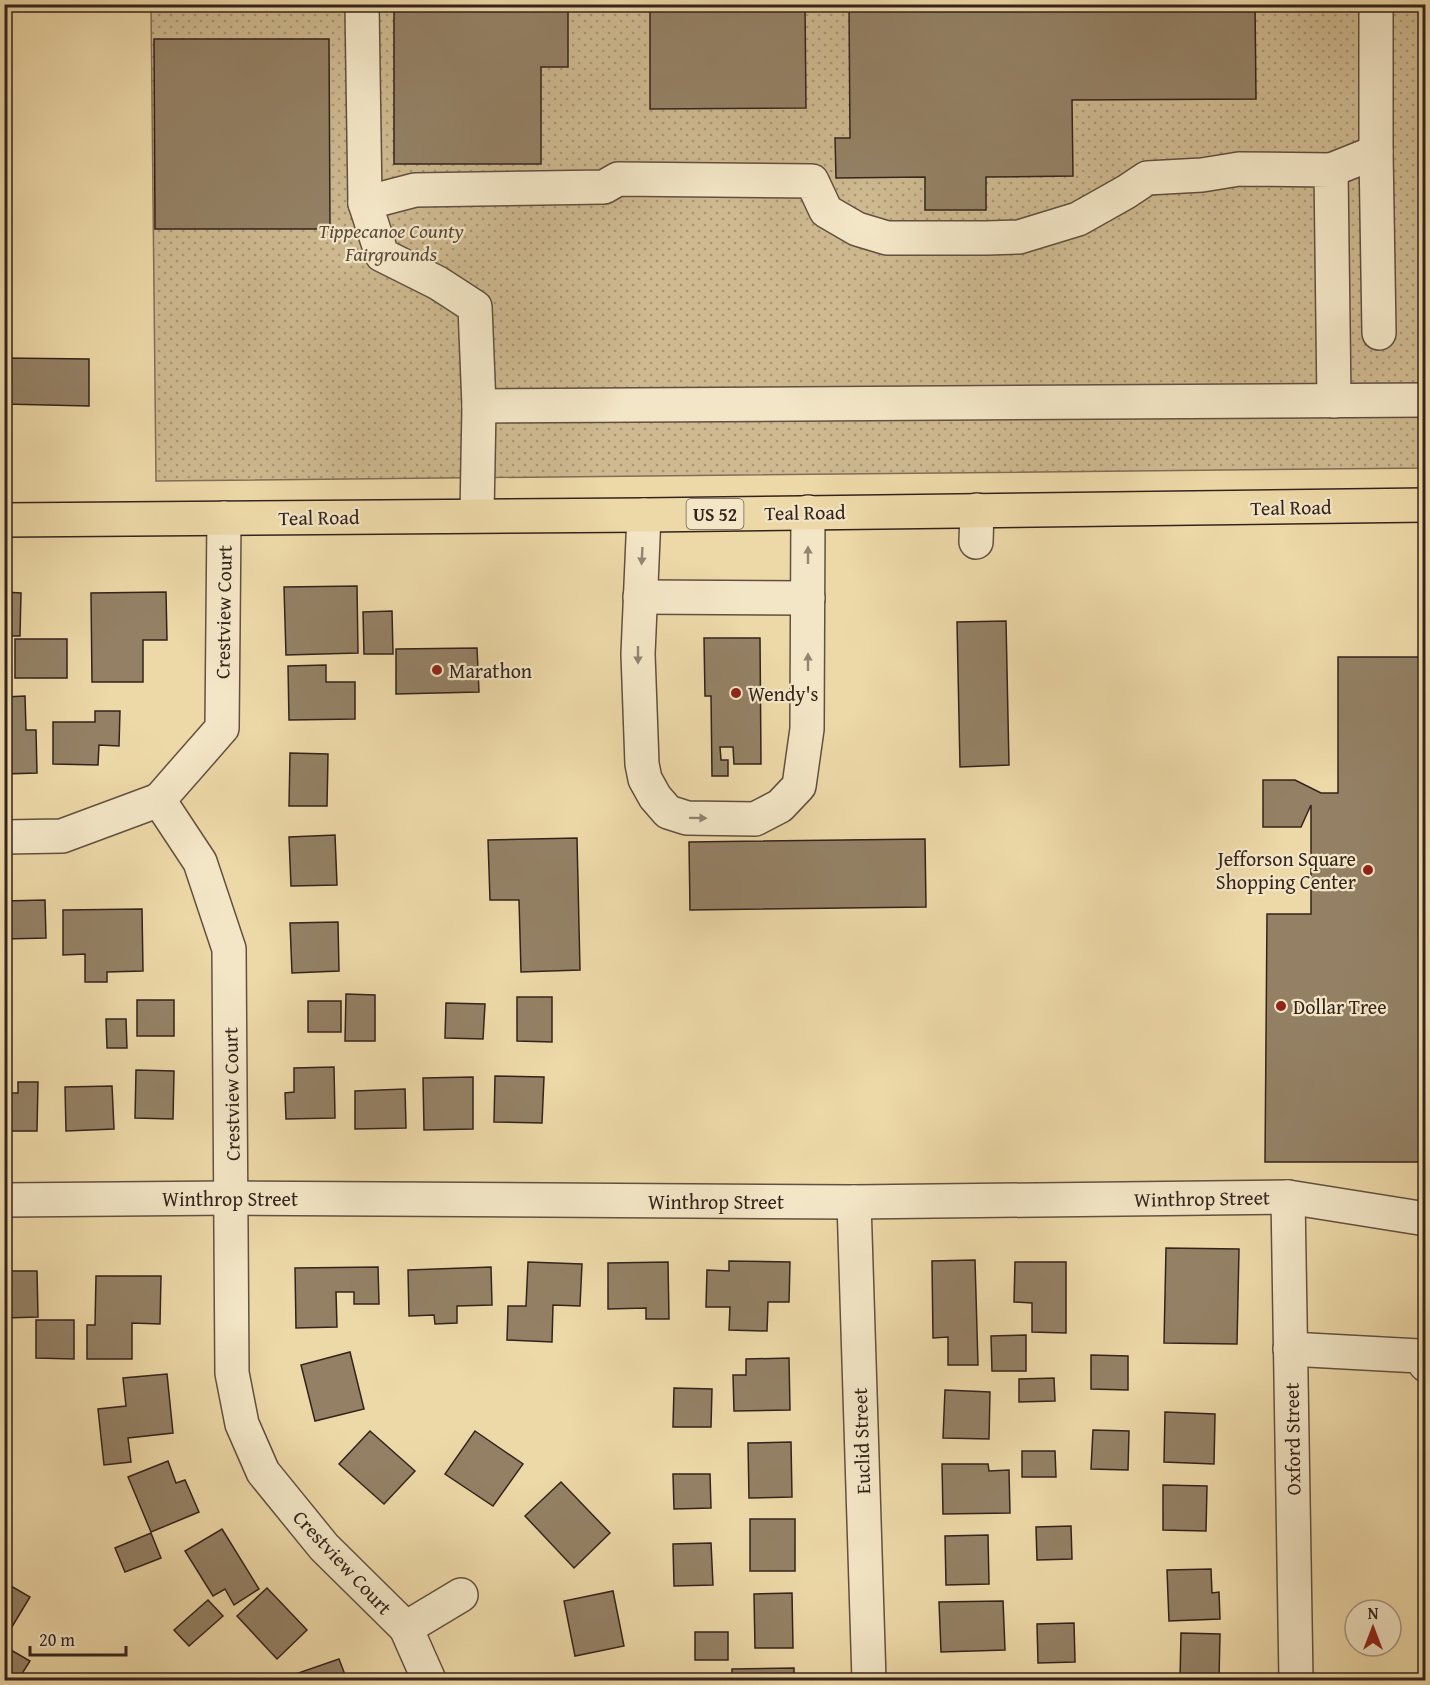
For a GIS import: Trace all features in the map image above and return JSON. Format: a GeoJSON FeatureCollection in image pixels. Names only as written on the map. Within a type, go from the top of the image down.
{"type":"FeatureCollection","features":[{"type":"Feature","properties":{"kind":"main road","name":"Teal Road"},"geometry":{"type":"LineString","coordinates":[[4,520],[1425,505]]}},
{"type":"Feature","properties":{"kind":"street"},"geometry":{"type":"LineString","coordinates":[[362,4],[364,203],[382,255],[438,283],[475,307],[479,406],[477,515]]}},
{"type":"Feature","properties":{"kind":"street"},"geometry":{"type":"LineString","coordinates":[[1376,4],[1379,333]]}},
{"type":"Feature","properties":{"kind":"street"},"geometry":{"type":"LineString","coordinates":[[364,203],[415,189],[604,187],[618,179],[812,180],[826,211],[857,229],[887,238],[1019,237],[1078,219],[1147,178],[1202,175],[1239,169],[1331,170],[1376,152]]}},
{"type":"Feature","properties":{"kind":"street"},"geometry":{"type":"LineString","coordinates":[[1331,170],[1334,401]]}},
{"type":"Feature","properties":{"kind":"street"},"geometry":{"type":"LineString","coordinates":[[479,406],[1425,400]]}},
{"type":"Feature","properties":{"kind":"street"},"geometry":{"type":"LineString","coordinates":[[976,542],[977,510]]}},
{"type":"Feature","properties":{"kind":"street"},"geometry":{"type":"LineString","coordinates":[[644,515],[638,665],[642,764],[645,779],[655,797],[668,812],[687,818],[755,819],[780,806],[799,786],[807,729],[808,512]]}},
{"type":"Feature","properties":{"kind":"street","name":"Crestview Court"},"geometry":{"type":"LineString","coordinates":[[224,518],[222,728],[159,800],[200,862],[229,949],[232,1373],[242,1424],[262,1472],[324,1547],[406,1628],[429,1680]]}},
{"type":"Feature","properties":{"kind":"street"},"geometry":{"type":"LineString","coordinates":[[640,597],[808,598]]}},
{"type":"Feature","properties":{"kind":"street"},"geometry":{"type":"LineString","coordinates":[[4,837],[62,836],[159,800]]}},
{"type":"Feature","properties":{"kind":"street","name":"Winthrop Street"},"geometry":{"type":"LineString","coordinates":[[4,1200],[232,1198],[854,1202],[1288,1197],[1425,1219]]}},
{"type":"Feature","properties":{"kind":"street","name":"Oxford Street"},"geometry":{"type":"LineString","coordinates":[[1288,1197],[1296,1680]]}},
{"type":"Feature","properties":{"kind":"street","name":"Euclid Street"},"geometry":{"type":"LineString","coordinates":[[854,1202],[869,1680]]}},
{"type":"Feature","properties":{"kind":"street"},"geometry":{"type":"LineString","coordinates":[[1290,1349],[1419,1356],[1425,1365]]}},
{"type":"Feature","properties":{"kind":"street"},"geometry":{"type":"LineString","coordinates":[[406,1628],[461,1595]]}},
{"type":"Feature","properties":{"kind":"green space","name":"Tippecanoe County Fairgrounds"},"geometry":{"type":"Polygon","coordinates":[[[151,5],[1425,5],[1425,468],[156,481],[151,5]]]}},
{"type":"Feature","properties":{"kind":"building"},"geometry":{"type":"Polygon","coordinates":[[[394,4],[568,4],[568,67],[541,67],[541,164],[394,164],[394,4]]]}},
{"type":"Feature","properties":{"kind":"building"},"geometry":{"type":"Polygon","coordinates":[[[650,4],[805,4],[806,108],[650,109],[650,4]]]}},
{"type":"Feature","properties":{"kind":"building"},"geometry":{"type":"Polygon","coordinates":[[[849,4],[1255,4],[1256,99],[1072,100],[1073,176],[986,177],[986,210],[925,210],[925,177],[836,178],[835,138],[850,138],[849,4]]]}},
{"type":"Feature","properties":{"kind":"building"},"geometry":{"type":"Polygon","coordinates":[[[154,39],[329,39],[330,229],[155,229],[154,39]]]}},
{"type":"Feature","properties":{"kind":"building"},"geometry":{"type":"Polygon","coordinates":[[[4,358],[89,359],[89,406],[4,404],[4,358]]]}},
{"type":"Feature","properties":{"kind":"building"},"geometry":{"type":"Polygon","coordinates":[[[357,586],[358,653],[286,655],[284,587],[357,586]]]}},
{"type":"Feature","properties":{"kind":"building"},"geometry":{"type":"Polygon","coordinates":[[[4,592],[21,593],[20,636],[4,636],[4,592]]]}},
{"type":"Feature","properties":{"kind":"building"},"geometry":{"type":"Polygon","coordinates":[[[166,592],[167,640],[143,640],[143,682],[92,682],[91,593],[166,592]]]}},
{"type":"Feature","properties":{"kind":"building"},"geometry":{"type":"Polygon","coordinates":[[[392,611],[393,654],[364,654],[363,612],[392,611]]]}},
{"type":"Feature","properties":{"kind":"building"},"geometry":{"type":"Polygon","coordinates":[[[1006,621],[1009,765],[960,767],[957,622],[1006,621]]]}},
{"type":"Feature","properties":{"kind":"building"},"geometry":{"type":"Polygon","coordinates":[[[704,638],[760,638],[761,764],[734,764],[733,747],[720,747],[721,760],[728,760],[728,776],[712,776],[711,696],[705,696],[704,638]]]}},
{"type":"Feature","properties":{"kind":"building"},"geometry":{"type":"Polygon","coordinates":[[[15,639],[67,639],[67,678],[15,678],[15,639]]]}},
{"type":"Feature","properties":{"kind":"building","name":"Marathon"},"geometry":{"type":"Polygon","coordinates":[[[477,648],[479,692],[396,694],[396,649],[477,648]]]}},
{"type":"Feature","properties":{"kind":"building","name":"Jefforson Square Shopping Center"},"geometry":{"type":"Polygon","coordinates":[[[1338,657],[1426,657],[1426,1162],[1265,1162],[1267,914],[1311,914],[1311,805],[1301,827],[1263,827],[1263,780],[1295,780],[1321,793],[1338,793],[1338,657]]]}},
{"type":"Feature","properties":{"kind":"building"},"geometry":{"type":"Polygon","coordinates":[[[326,665],[326,682],[355,682],[355,719],[289,720],[288,666],[326,665]]]}},
{"type":"Feature","properties":{"kind":"building"},"geometry":{"type":"Polygon","coordinates":[[[25,696],[26,730],[36,730],[37,773],[5,774],[4,783],[4,697],[25,696]]]}},
{"type":"Feature","properties":{"kind":"building"},"geometry":{"type":"Polygon","coordinates":[[[95,711],[120,711],[119,746],[99,745],[98,765],[53,764],[53,722],[95,722],[95,711]]]}},
{"type":"Feature","properties":{"kind":"building"},"geometry":{"type":"Polygon","coordinates":[[[290,753],[328,754],[327,806],[289,806],[290,753]]]}},
{"type":"Feature","properties":{"kind":"building"},"geometry":{"type":"Polygon","coordinates":[[[335,835],[337,885],[291,886],[289,837],[335,835]]]}},
{"type":"Feature","properties":{"kind":"building"},"geometry":{"type":"Polygon","coordinates":[[[577,838],[580,970],[521,972],[519,900],[490,900],[488,840],[577,838]]]}},
{"type":"Feature","properties":{"kind":"building"},"geometry":{"type":"Polygon","coordinates":[[[925,839],[926,907],[690,910],[689,842],[925,839]]]}},
{"type":"Feature","properties":{"kind":"building"},"geometry":{"type":"Polygon","coordinates":[[[45,900],[46,938],[4,939],[4,901],[45,900]]]}},
{"type":"Feature","properties":{"kind":"building"},"geometry":{"type":"Polygon","coordinates":[[[142,909],[143,971],[107,972],[107,982],[85,982],[85,954],[63,955],[63,910],[142,909]]]}},
{"type":"Feature","properties":{"kind":"building"},"geometry":{"type":"Polygon","coordinates":[[[338,922],[339,971],[292,973],[290,923],[338,922]]]}},
{"type":"Feature","properties":{"kind":"building"},"geometry":{"type":"Polygon","coordinates":[[[346,994],[375,995],[375,1041],[345,1041],[346,994]]]}},
{"type":"Feature","properties":{"kind":"building"},"geometry":{"type":"Polygon","coordinates":[[[517,997],[552,997],[552,1042],[517,1041],[517,997]]]}},
{"type":"Feature","properties":{"kind":"building"},"geometry":{"type":"Polygon","coordinates":[[[137,1000],[174,1000],[174,1036],[137,1036],[137,1000]]]}},
{"type":"Feature","properties":{"kind":"building"},"geometry":{"type":"Polygon","coordinates":[[[308,1001],[341,1001],[341,1032],[308,1032],[308,1001]]]}},
{"type":"Feature","properties":{"kind":"building"},"geometry":{"type":"Polygon","coordinates":[[[446,1003],[485,1004],[483,1039],[445,1038],[446,1003]]]}},
{"type":"Feature","properties":{"kind":"building"},"geometry":{"type":"Polygon","coordinates":[[[106,1019],[126,1019],[127,1048],[107,1048],[106,1019]]]}},
{"type":"Feature","properties":{"kind":"building"},"geometry":{"type":"Polygon","coordinates":[[[334,1067],[335,1118],[286,1119],[285,1093],[294,1092],[294,1068],[334,1067]]]}},
{"type":"Feature","properties":{"kind":"building"},"geometry":{"type":"Polygon","coordinates":[[[136,1070],[174,1071],[173,1119],[135,1118],[136,1070]]]}},
{"type":"Feature","properties":{"kind":"building"},"geometry":{"type":"Polygon","coordinates":[[[495,1076],[544,1077],[542,1123],[494,1122],[495,1076]]]}},
{"type":"Feature","properties":{"kind":"building"},"geometry":{"type":"Polygon","coordinates":[[[473,1077],[473,1129],[424,1130],[423,1078],[473,1077]]]}},
{"type":"Feature","properties":{"kind":"building"},"geometry":{"type":"Polygon","coordinates":[[[18,1082],[38,1082],[37,1131],[4,1131],[4,1093],[18,1093],[18,1082]]]}},
{"type":"Feature","properties":{"kind":"building"},"geometry":{"type":"Polygon","coordinates":[[[112,1086],[114,1129],[66,1131],[65,1087],[112,1086]]]}},
{"type":"Feature","properties":{"kind":"building"},"geometry":{"type":"Polygon","coordinates":[[[405,1089],[406,1128],[355,1129],[355,1091],[405,1089]]]}},
{"type":"Feature","properties":{"kind":"building"},"geometry":{"type":"Polygon","coordinates":[[[1166,1248],[1239,1249],[1237,1344],[1164,1343],[1166,1248]]]}},
{"type":"Feature","properties":{"kind":"building"},"geometry":{"type":"Polygon","coordinates":[[[975,1260],[978,1365],[948,1365],[948,1337],[933,1338],[932,1261],[975,1260]]]}},
{"type":"Feature","properties":{"kind":"building"},"geometry":{"type":"Polygon","coordinates":[[[729,1261],[790,1262],[789,1302],[768,1302],[767,1331],[729,1330],[730,1307],[706,1307],[707,1270],[729,1271],[729,1261]]]}},
{"type":"Feature","properties":{"kind":"building"},"geometry":{"type":"Polygon","coordinates":[[[528,1262],[582,1264],[580,1306],[553,1305],[552,1342],[507,1340],[508,1306],[526,1306],[528,1262]]]}},
{"type":"Feature","properties":{"kind":"building"},"geometry":{"type":"Polygon","coordinates":[[[668,1262],[669,1319],[646,1319],[646,1308],[608,1309],[608,1263],[668,1262]]]}},
{"type":"Feature","properties":{"kind":"building"},"geometry":{"type":"Polygon","coordinates":[[[1015,1262],[1066,1262],[1066,1333],[1032,1332],[1032,1303],[1014,1302],[1015,1262]]]}},
{"type":"Feature","properties":{"kind":"building"},"geometry":{"type":"Polygon","coordinates":[[[378,1267],[379,1304],[354,1304],[354,1292],[336,1292],[337,1327],[296,1328],[295,1268],[378,1267]]]}},
{"type":"Feature","properties":{"kind":"building"},"geometry":{"type":"Polygon","coordinates":[[[491,1267],[492,1305],[457,1306],[457,1323],[435,1324],[434,1315],[409,1316],[408,1270],[491,1267]]]}},
{"type":"Feature","properties":{"kind":"building"},"geometry":{"type":"Polygon","coordinates":[[[4,1271],[37,1271],[38,1317],[4,1318],[4,1271]]]}},
{"type":"Feature","properties":{"kind":"building"},"geometry":{"type":"Polygon","coordinates":[[[96,1276],[161,1276],[160,1324],[132,1323],[132,1359],[87,1359],[87,1325],[95,1325],[96,1276]]]}},
{"type":"Feature","properties":{"kind":"building"},"geometry":{"type":"Polygon","coordinates":[[[36,1320],[74,1320],[74,1359],[36,1358],[36,1320]]]}},
{"type":"Feature","properties":{"kind":"building"},"geometry":{"type":"Polygon","coordinates":[[[1026,1335],[1026,1371],[992,1371],[991,1336],[1026,1335]]]}},
{"type":"Feature","properties":{"kind":"building"},"geometry":{"type":"Polygon","coordinates":[[[350,1352],[364,1409],[315,1421],[301,1365],[350,1352]]]}},
{"type":"Feature","properties":{"kind":"building"},"geometry":{"type":"Polygon","coordinates":[[[1091,1355],[1128,1356],[1128,1390],[1091,1389],[1091,1355]]]}},
{"type":"Feature","properties":{"kind":"building"},"geometry":{"type":"Polygon","coordinates":[[[789,1358],[790,1410],[734,1411],[733,1375],[746,1375],[746,1359],[789,1358]]]}},
{"type":"Feature","properties":{"kind":"building"},"geometry":{"type":"Polygon","coordinates":[[[167,1374],[173,1433],[128,1438],[131,1462],[104,1465],[98,1409],[126,1406],[123,1378],[167,1374]]]}},
{"type":"Feature","properties":{"kind":"building"},"geometry":{"type":"Polygon","coordinates":[[[1054,1378],[1055,1401],[1019,1402],[1019,1379],[1054,1378]]]}},
{"type":"Feature","properties":{"kind":"building"},"geometry":{"type":"Polygon","coordinates":[[[674,1388],[712,1389],[711,1427],[673,1427],[674,1388]]]}},
{"type":"Feature","properties":{"kind":"building"},"geometry":{"type":"Polygon","coordinates":[[[945,1390],[990,1392],[989,1439],[943,1438],[945,1390]]]}},
{"type":"Feature","properties":{"kind":"building"},"geometry":{"type":"Polygon","coordinates":[[[1165,1412],[1215,1414],[1214,1464],[1164,1462],[1165,1412]]]}},
{"type":"Feature","properties":{"kind":"building"},"geometry":{"type":"Polygon","coordinates":[[[1093,1430],[1129,1431],[1128,1470],[1091,1469],[1093,1430]]]}},
{"type":"Feature","properties":{"kind":"building"},"geometry":{"type":"Polygon","coordinates":[[[370,1431],[415,1471],[384,1504],[339,1464],[370,1431]]]}},
{"type":"Feature","properties":{"kind":"building"},"geometry":{"type":"Polygon","coordinates":[[[475,1431],[523,1464],[493,1506],[445,1474],[475,1431]]]}},
{"type":"Feature","properties":{"kind":"building"},"geometry":{"type":"Polygon","coordinates":[[[791,1442],[792,1497],[749,1498],[748,1443],[791,1442]]]}},
{"type":"Feature","properties":{"kind":"building"},"geometry":{"type":"Polygon","coordinates":[[[1022,1451],[1055,1451],[1056,1477],[1022,1477],[1022,1451]]]}},
{"type":"Feature","properties":{"kind":"building"},"geometry":{"type":"Polygon","coordinates":[[[168,1461],[176,1483],[185,1480],[199,1512],[151,1532],[128,1477],[168,1461]]]}},
{"type":"Feature","properties":{"kind":"building"},"geometry":{"type":"Polygon","coordinates":[[[942,1464],[988,1464],[989,1471],[1009,1470],[1010,1513],[943,1514],[942,1464]]]}},
{"type":"Feature","properties":{"kind":"building"},"geometry":{"type":"Polygon","coordinates":[[[673,1474],[710,1474],[711,1508],[674,1509],[673,1474]]]}},
{"type":"Feature","properties":{"kind":"building"},"geometry":{"type":"Polygon","coordinates":[[[561,1482],[610,1533],[574,1568],[525,1516],[561,1482]]]}},
{"type":"Feature","properties":{"kind":"building"},"geometry":{"type":"Polygon","coordinates":[[[1163,1485],[1207,1486],[1206,1531],[1163,1530],[1163,1485]]]}},
{"type":"Feature","properties":{"kind":"building"},"geometry":{"type":"Polygon","coordinates":[[[750,1519],[795,1519],[795,1571],[750,1571],[750,1519]]]}},
{"type":"Feature","properties":{"kind":"building"},"geometry":{"type":"Polygon","coordinates":[[[1071,1526],[1072,1559],[1037,1560],[1036,1527],[1071,1526]]]}},
{"type":"Feature","properties":{"kind":"building"},"geometry":{"type":"Polygon","coordinates":[[[222,1529],[259,1589],[234,1605],[225,1589],[213,1596],[185,1551],[222,1529]]]}},
{"type":"Feature","properties":{"kind":"building"},"geometry":{"type":"Polygon","coordinates":[[[151,1533],[161,1558],[125,1572],[115,1548],[151,1533]]]}},
{"type":"Feature","properties":{"kind":"building"},"geometry":{"type":"Polygon","coordinates":[[[988,1535],[989,1584],[946,1585],[945,1536],[988,1535]]]}},
{"type":"Feature","properties":{"kind":"building"},"geometry":{"type":"Polygon","coordinates":[[[711,1543],[713,1585],[674,1586],[673,1544],[711,1543]]]}},
{"type":"Feature","properties":{"kind":"building"},"geometry":{"type":"Polygon","coordinates":[[[1211,1569],[1212,1593],[1219,1592],[1220,1619],[1169,1621],[1167,1570],[1211,1569]]]}},
{"type":"Feature","properties":{"kind":"building"},"geometry":{"type":"Polygon","coordinates":[[[4,1582],[30,1597],[4,1640],[4,1582]]]}},
{"type":"Feature","properties":{"kind":"building"},"geometry":{"type":"Polygon","coordinates":[[[267,1588],[307,1630],[277,1659],[237,1616],[267,1588]]]}},
{"type":"Feature","properties":{"kind":"building"},"geometry":{"type":"Polygon","coordinates":[[[613,1591],[624,1646],[575,1656],[564,1601],[613,1591]]]}},
{"type":"Feature","properties":{"kind":"building"},"geometry":{"type":"Polygon","coordinates":[[[792,1593],[793,1648],[755,1648],[754,1594],[792,1593]]]}},
{"type":"Feature","properties":{"kind":"building"},"geometry":{"type":"Polygon","coordinates":[[[208,1600],[223,1616],[189,1646],[174,1630],[208,1600]]]}},
{"type":"Feature","properties":{"kind":"building"},"geometry":{"type":"Polygon","coordinates":[[[1003,1601],[1005,1650],[941,1652],[939,1602],[1003,1601]]]}},
{"type":"Feature","properties":{"kind":"building"},"geometry":{"type":"Polygon","coordinates":[[[1074,1623],[1075,1662],[1038,1663],[1037,1624],[1074,1623]]]}},
{"type":"Feature","properties":{"kind":"building"},"geometry":{"type":"Polygon","coordinates":[[[695,1632],[728,1632],[728,1660],[695,1660],[695,1632]]]}},
{"type":"Feature","properties":{"kind":"building"},"geometry":{"type":"Polygon","coordinates":[[[1181,1633],[1220,1634],[1219,1680],[1180,1680],[1181,1633]]]}},
{"type":"Feature","properties":{"kind":"building"},"geometry":{"type":"Polygon","coordinates":[[[4,1646],[30,1661],[18,1680],[4,1680],[4,1646]]]}},
{"type":"Feature","properties":{"kind":"building"},"geometry":{"type":"Polygon","coordinates":[[[339,1659],[347,1680],[281,1679],[339,1659]]]}},
{"type":"Feature","properties":{"kind":"building"},"geometry":{"type":"Polygon","coordinates":[[[794,1668],[794,1680],[732,1680],[732,1669],[794,1668]]]}},
{"type":"Feature","properties":{"kind":"building"},"geometry":{"type":"Polygon","coordinates":[[[612,1675],[613,1680],[539,1680],[539,1678],[612,1675]]]}},
{"type":"Feature","properties":{"kind":"place","name":"Marathon"},"geometry":{"type":"Point","coordinates":[437,670]}},
{"type":"Feature","properties":{"kind":"place","name":"Wendy's"},"geometry":{"type":"Point","coordinates":[736,693]}},
{"type":"Feature","properties":{"kind":"place","name":"Jefforson Square Shopping Center"},"geometry":{"type":"Point","coordinates":[1368,870]}},
{"type":"Feature","properties":{"kind":"place","name":"Dollar Tree"},"geometry":{"type":"Point","coordinates":[1281,1006]}}]}
